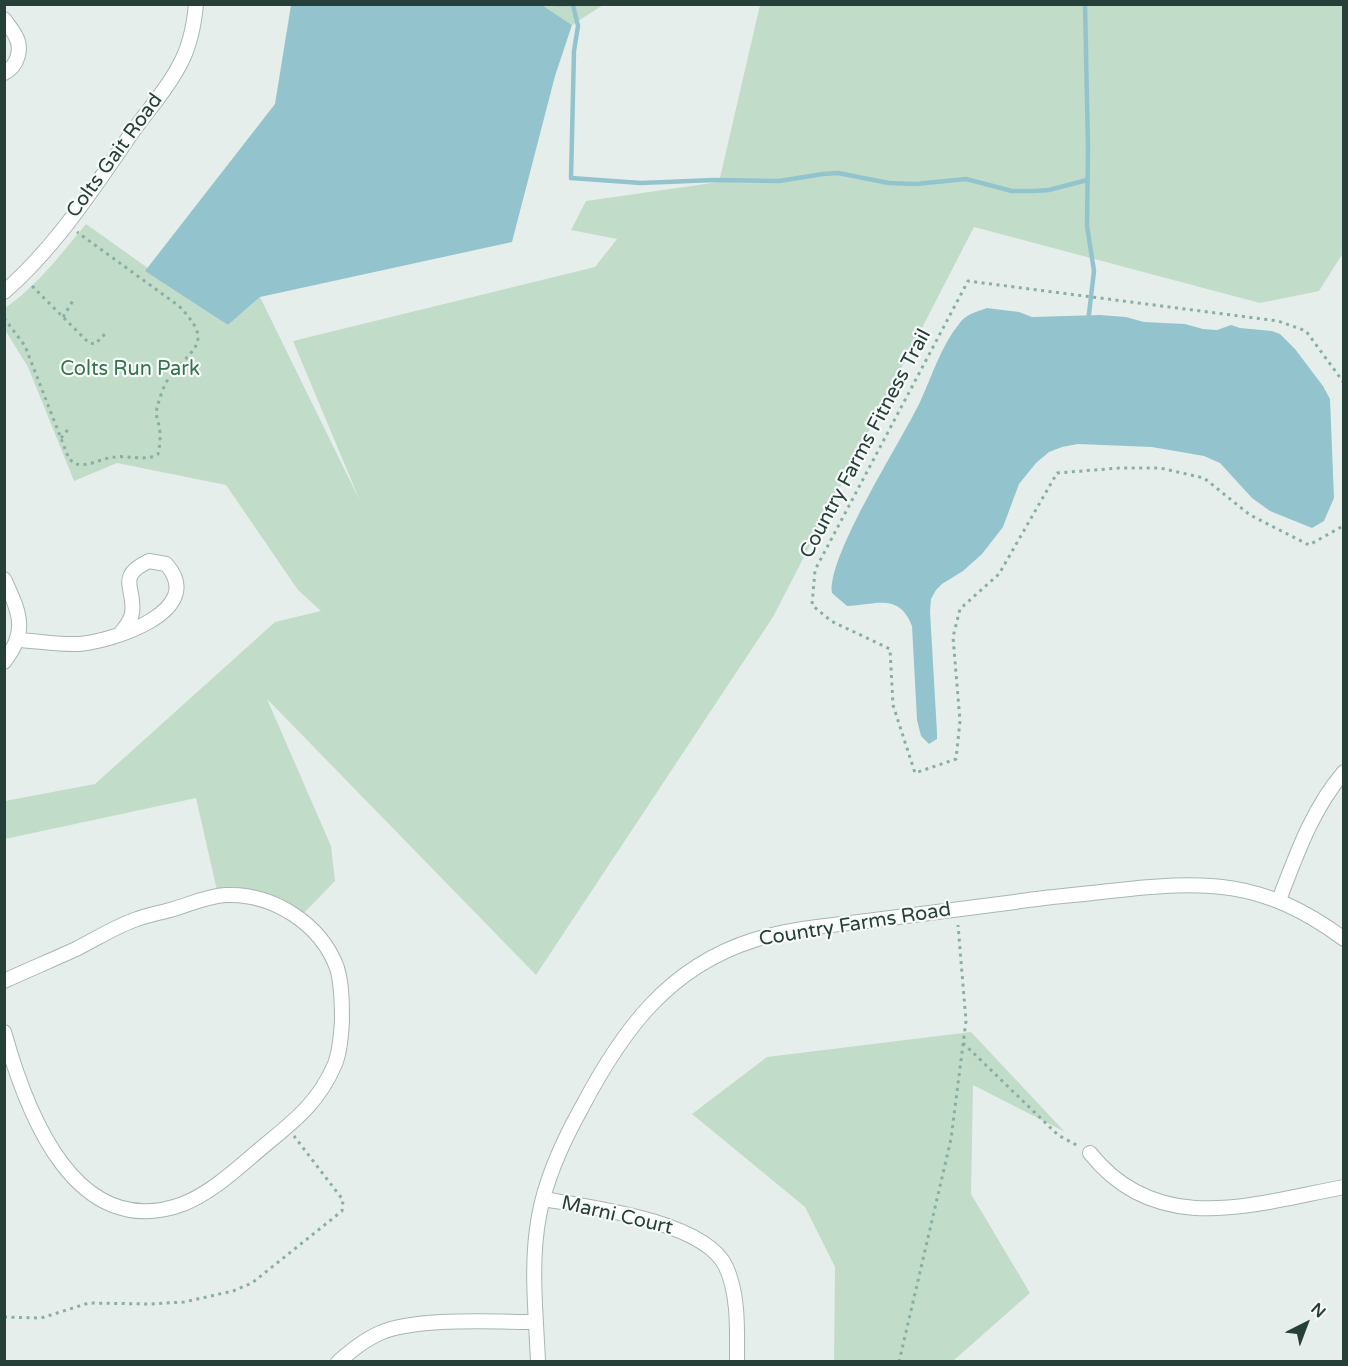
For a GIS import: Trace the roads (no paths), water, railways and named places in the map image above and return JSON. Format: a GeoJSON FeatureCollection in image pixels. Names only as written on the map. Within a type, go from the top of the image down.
{"type":"FeatureCollection","features":[{"type":"Feature","properties":{"kind":"street","name":"Colts Gait Road"},"geometry":{"type":"LineString","coordinates":[[4,292],[22,276],[66,224],[180,66],[192,34],[196,4]]}},
{"type":"Feature","properties":{"kind":"street"},"geometry":{"type":"LineString","coordinates":[[4,19],[16,36],[19,45],[15,63],[4,73]]}},
{"type":"Feature","properties":{"kind":"street"},"geometry":{"type":"LineString","coordinates":[[19,640],[76,644],[105,639],[121,633],[149,621],[170,607],[178,590],[178,581],[166,564],[149,561],[134,572],[129,580],[132,614],[121,633]]}},
{"type":"Feature","properties":{"kind":"street"},"geometry":{"type":"LineString","coordinates":[[4,579],[20,620],[19,640],[4,662]]}},
{"type":"Feature","properties":{"kind":"street"},"geometry":{"type":"LineString","coordinates":[[1279,900],[1310,824],[1329,790],[1344,772]]}},
{"type":"Feature","properties":{"kind":"street","name":"Country Farms Road"},"geometry":{"type":"LineString","coordinates":[[538,1362],[535,1260],[537,1227],[550,1175],[568,1133],[623,1036],[637,1019],[670,987],[699,966],[731,949],[753,940],[800,930],[1032,899],[1157,886],[1228,886],[1279,900],[1312,917],[1344,939]]}},
{"type":"Feature","properties":{"kind":"street"},"geometry":{"type":"LineString","coordinates":[[4,981],[75,950],[128,922],[205,899],[235,895],[266,901],[286,910],[306,924],[328,950],[337,970],[342,1013],[339,1052],[330,1074],[312,1104],[287,1128],[227,1177],[190,1201],[162,1210],[129,1209],[92,1195],[69,1175],[49,1144],[9,1071],[4,1032]]}},
{"type":"Feature","properties":{"kind":"street"},"geometry":{"type":"LineString","coordinates":[[1090,1153],[1103,1169],[1134,1192],[1153,1200],[1194,1209],[1239,1208],[1344,1187]]}},
{"type":"Feature","properties":{"kind":"street","name":"Marni Court"},"geometry":{"type":"LineString","coordinates":[[543,1199],[669,1226],[701,1240],[713,1249],[725,1265],[735,1298],[737,1362]]}},
{"type":"Feature","properties":{"kind":"street"},"geometry":{"type":"LineString","coordinates":[[338,1362],[364,1341],[400,1328],[476,1322],[536,1322]]}},
{"type":"Feature","properties":{"kind":"water"},"geometry":{"type":"Polygon","coordinates":[[[291,5],[542,5],[572,25],[555,76],[512,242],[260,297],[228,325],[145,271],[275,104],[291,5]]]}},
{"type":"Feature","properties":{"kind":"water"},"geometry":{"type":"Polygon","coordinates":[[[987,308],[1019,312],[1032,317],[1100,315],[1126,317],[1144,322],[1185,324],[1203,329],[1217,330],[1231,325],[1280,334],[1295,349],[1330,399],[1334,498],[1324,521],[1312,528],[1270,511],[1252,498],[1220,463],[1204,456],[1152,447],[1078,444],[1049,452],[1036,463],[1019,484],[1003,527],[982,554],[963,571],[942,584],[931,599],[937,739],[929,744],[921,736],[917,720],[912,626],[907,615],[893,604],[847,606],[832,593],[834,576],[853,527],[911,420],[947,342],[965,318],[987,308]]]}},
{"type":"Feature","properties":{"kind":"waterway"},"geometry":{"type":"LineString","coordinates":[[555,4],[576,4]]}},
{"type":"Feature","properties":{"kind":"waterway"},"geometry":{"type":"LineString","coordinates":[[1085,4],[1087,226],[1094,271],[1088,322]]}},
{"type":"Feature","properties":{"kind":"waterway"},"geometry":{"type":"LineString","coordinates":[[573,5],[578,26],[574,51],[571,178],[641,183],[714,180],[779,181],[838,173],[889,183],[916,184],[966,179],[1012,191],[1049,190],[1087,180]]}},
{"type":"Feature","properties":{"kind":"park label","name":"Colts Run Park"},"geometry":{"type":"Point","coordinates":[130,370]}}]}
